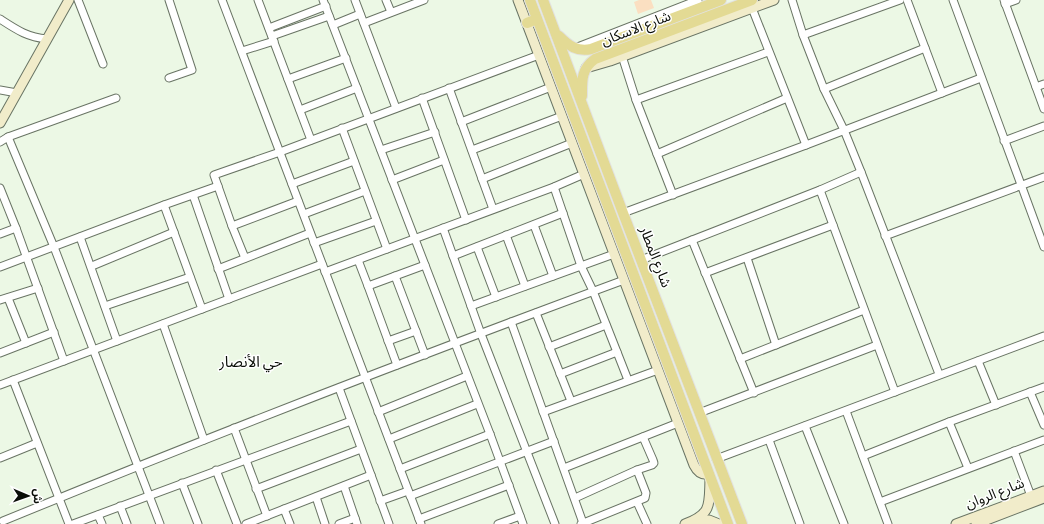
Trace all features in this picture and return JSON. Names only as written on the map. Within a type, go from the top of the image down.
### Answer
[{"type":"main road","name":"شارع المطار","points":[[530,0],[671,377],[728,524]]},
{"type":"main road","name":"شارع المطار","points":[[544,0],[582,100],[622,213],[742,524]]},
{"type":"main road","name":"شارع الاسكان","points":[[574,48],[584,50],[591,49],[632,34],[647,24],[721,0]]},
{"type":"main road","name":"شارع الاسكان","points":[[582,100],[582,78],[586,68],[595,59],[623,52],[637,43],[752,4]]},
{"type":"main road","points":[[527,23],[537,19]]},
{"type":"main road","points":[[632,34],[632,39],[637,43]]},
{"type":"main road","points":[[557,35],[574,48]]},
{"type":"main road","points":[[619,39],[624,43],[623,52]]},
{"type":"main road","points":[[671,377],[678,377],[683,371]]},
{"type":"main road","points":[[679,398],[684,392],[691,392]]},
{"type":"street","points":[[0,123],[69,0]]},
{"type":"street","points":[[78,0],[103,64]]},
{"type":"street","points":[[169,0],[192,70],[169,78]]},
{"type":"street","points":[[222,0],[420,522],[509,485]]},
{"type":"street","points":[[258,0],[311,140]]},
{"type":"street","points":[[355,0],[396,108]]},
{"type":"street","points":[[386,0],[391,12]]},
{"type":"street","points":[[364,23],[424,0]]},
{"type":"street","points":[[518,0],[695,467],[700,472],[709,476],[708,506],[704,513],[694,520],[684,524]]},
{"type":"street","points":[[574,48],[647,24],[698,0]]},
{"type":"street","points":[[774,0],[752,4],[768,52],[806,145]]},
{"type":"street","points":[[792,0],[803,35],[824,88],[844,130],[861,172],[939,374]]},
{"type":"street","points":[[803,35],[900,0]]},
{"type":"street","points":[[907,0],[942,93]]},
{"type":"street","points":[[953,0],[1044,247]]},
{"type":"street","points":[[1016,0],[1005,2],[1044,109]]},
{"type":"street","points":[[269,28],[324,3],[477,404],[490,434],[523,524]]},
{"type":"street","points":[[333,25],[360,14]]},
{"type":"street","points":[[673,194],[636,100],[623,52],[723,14]]},
{"type":"street","points":[[242,52],[329,16]]},
{"type":"street","points":[[0,20],[34,38],[47,39]]},
{"type":"street","points":[[824,88],[925,48]]},
{"type":"street","points":[[636,100],[768,52]]},
{"type":"street","points":[[245,258],[214,175],[280,152],[539,55]]},
{"type":"street","points":[[288,79],[346,58]]},
{"type":"street","points":[[622,213],[981,78]]},
{"type":"street","points":[[1036,87],[1044,84]]},
{"type":"street","points":[[462,122],[551,87]]},
{"type":"street","points":[[300,110],[357,88]]},
{"type":"street","points":[[449,88],[493,209]]},
{"type":"street","points":[[0,90],[17,93]]},
{"type":"street","points":[[0,142],[8,137],[116,98]]},
{"type":"street","points":[[422,98],[466,220]]},
{"type":"street","points":[[657,154],[787,98]]},
{"type":"street","points":[[472,150],[562,116]]},
{"type":"street","points":[[1004,141],[1044,126]]},
{"type":"street","points":[[342,128],[387,249]]},
{"type":"street","points":[[381,150],[434,132]]},
{"type":"street","points":[[8,137],[54,247],[160,524]]},
{"type":"street","points":[[482,179],[572,142]]},
{"type":"street","points":[[392,180],[444,160]]},
{"type":"street","points":[[292,184],[354,161]]},
{"type":"street","points":[[641,260],[820,190],[861,172]]},
{"type":"street","points":[[325,272],[554,187],[584,174]]},
{"type":"street","points":[[885,236],[1044,177]]},
{"type":"street","points":[[0,267],[218,186]]},
{"type":"street","points":[[554,187],[581,266],[594,291],[628,380]]},
{"type":"street","points":[[0,188],[64,361]]},
{"type":"street","points":[[820,190],[895,392]]},
{"type":"street","points":[[304,214],[365,191]]},
{"type":"street","points":[[193,195],[229,299]]},
{"type":"street","points":[[232,226],[298,201]]},
{"type":"street","points":[[164,205],[202,309]]},
{"type":"street","points":[[453,256],[563,213]]},
{"type":"street","points":[[314,243],[376,221]]},
{"type":"street","points":[[534,225],[553,276]]},
{"type":"street","points":[[705,273],[833,225]]},
{"type":"street","points":[[0,234],[16,228]]},
{"type":"street","points":[[443,228],[481,334],[555,524]]},
{"type":"street","points":[[92,266],[174,232]]},
{"type":"street","points":[[218,269],[310,233]]},
{"type":"street","points":[[506,235],[525,286]]},
{"type":"street","points":[[80,237],[92,266],[117,341]]},
{"type":"street","points":[[692,240],[754,393]]},
{"type":"street","points":[[477,247],[496,297]]},
{"type":"street","points":[[471,306],[614,254]]},
{"type":"street","points":[[747,258],[776,344]]},
{"type":"street","points":[[358,260],[397,365]]},
{"type":"street","points":[[0,385],[322,264]]},
{"type":"street","points":[[368,286],[425,266]]},
{"type":"street","points":[[395,276],[425,355]]},
{"type":"street","points":[[105,306],[190,277]]},
{"type":"street","points":[[0,514],[3,522],[58,498],[234,428],[624,280]]},
{"type":"street","points":[[0,300],[38,288]]},
{"type":"street","points":[[8,298],[26,342]]},
{"type":"street","points":[[740,359],[864,310]]},
{"type":"street","points":[[536,313],[571,401]]},
{"type":"street","points":[[511,322],[575,498],[582,524],[645,498],[646,493],[637,470]]},
{"type":"street","points":[[163,324],[204,440]]},
{"type":"street","points":[[549,347],[606,324]]},
{"type":"street","points":[[388,341],[416,331]]},
{"type":"street","points":[[0,352],[54,332]]},
{"type":"street","points":[[716,459],[846,411],[939,374],[1044,336]]},
{"type":"street","points":[[699,413],[877,345]]},
{"type":"street","points":[[560,374],[617,352]]},
{"type":"street","points":[[978,361],[996,405]]},
{"type":"street","points":[[543,412],[658,370]]},
{"type":"street","points":[[378,412],[467,376]]},
{"type":"street","points":[[13,380],[68,524]]},
{"type":"street","points":[[863,456],[1044,387]]},
{"type":"street","points":[[339,388],[389,524]]},
{"type":"street","points":[[1030,392],[1044,425]]},
{"type":"street","points":[[389,439],[477,404]]},
{"type":"street","points":[[846,411],[888,524]]},
{"type":"street","points":[[73,524],[351,421]]},
{"type":"street","points":[[949,422],[968,468]]},
{"type":"street","points":[[564,468],[678,423]]},
{"type":"street","points":[[805,426],[844,524]]},
{"type":"street","points":[[234,428],[267,516]]},
{"type":"street","points":[[400,469],[490,434]]},
{"type":"street","points":[[575,498],[637,470],[652,465],[654,463],[643,437]]},
{"type":"street","points":[[769,440],[800,524]]},
{"type":"street","points":[[880,502],[1044,440]]},
{"type":"street","points":[[380,501],[500,463],[554,441]]},
{"type":"street","points":[[0,458],[37,443]]},
{"type":"street","points":[[256,489],[361,449]]},
{"type":"street","points":[[1014,451],[1031,496]]},
{"type":"street","points":[[216,470],[236,524]]},
{"type":"street","points":[[246,524],[258,522],[267,516],[371,475]]},
{"type":"street","points":[[182,483],[198,524]]},
{"type":"street","points":[[339,524],[356,521],[344,486]]},
{"type":"street","name":"شارع الروان","points":[[956,524],[1044,491]]},
{"type":"street","points":[[316,497],[325,524]]},
{"type":"street","name":"شارع الروان","points":[[976,524],[990,522],[1044,498]]},
{"type":"street","points":[[637,502],[647,524]]},
{"type":"street","points":[[120,506],[127,524]]},
{"type":"street","points":[[284,510],[290,524]]},
{"type":"street","points":[[98,514],[102,524]]},
{"type":"street","points":[[498,524],[520,516]]},
{"type":"street","points":[[694,520],[709,520],[719,524]]},
{"type":"shaded area","points":[[639,0],[651,0],[654,8],[638,14],[634,2]]},
{"type":"district","name":"حي الأنصار","points":[[251,362]]}]
